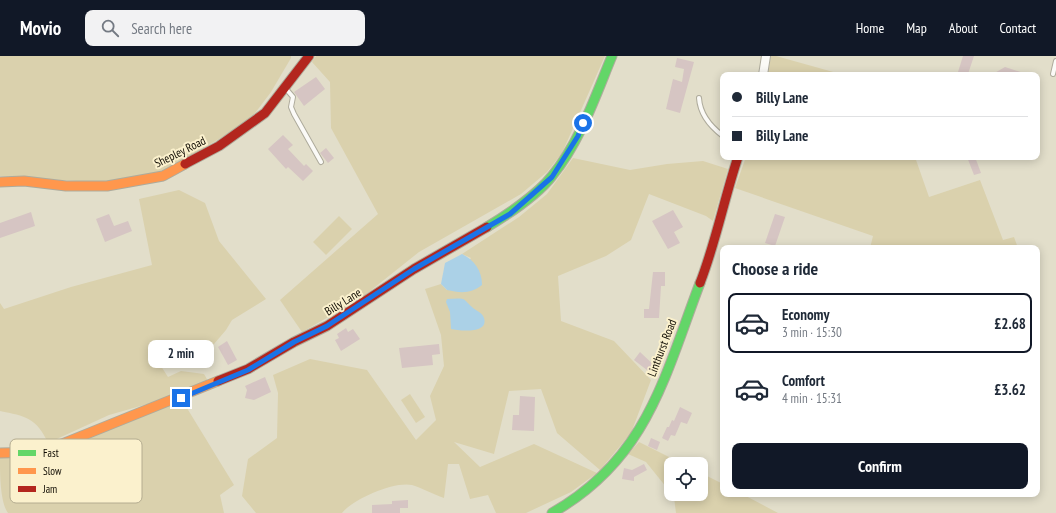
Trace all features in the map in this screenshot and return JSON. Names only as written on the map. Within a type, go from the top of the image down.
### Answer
[{"type":"street","name":"Shepley Road","points":[[0,182],[24,181],[66,186],[107,186],[163,176],[219,146],[254,122],[266,112],[286,88],[309,56]]},
{"type":"street","name":"Billy Lane","points":[[75,439],[248,370],[294,342],[327,326],[414,269],[510,214],[552,177],[578,136],[612,56]]},
{"type":"street","points":[[763,72],[766,56]]},
{"type":"street","name":"Linthurst Road","points":[[552,513],[575,500],[608,472],[636,437],[652,409],[712,252],[727,190],[737,160]]},
{"type":"street","name":"Billy Lane","points":[[0,453],[10,453]]},
{"type":"lane","points":[[1053,74],[1056,61]]},
{"type":"lane","points":[[286,88],[293,97],[291,108],[321,162]]},
{"type":"lane","points":[[699,98],[702,111],[708,122],[720,133]]},
{"type":"shaded area","points":[[0,56],[291,56],[291,58],[271,92],[249,121],[187,158],[156,174],[107,183],[0,176]]},
{"type":"shaded area","points":[[316,56],[605,56],[562,153],[547,172],[521,194],[419,252],[360,299],[302,332],[280,300],[378,214],[331,128],[330,82],[312,62]]},
{"type":"shaded area","points":[[771,56],[776,56],[833,72],[768,72]]},
{"type":"shaded area","points":[[573,158],[630,170],[667,164],[703,161],[728,169],[713,221],[706,216],[649,194],[631,240],[606,256],[558,276],[561,321],[614,341],[651,380],[631,433],[600,470],[557,433],[541,389],[509,391],[494,454],[454,442],[480,467],[534,444],[597,473],[571,492],[526,513],[496,513],[488,495],[470,499],[459,464],[448,464],[444,498],[416,486],[404,484],[374,492],[355,502],[342,513],[256,513],[242,496],[248,459],[277,438],[278,393],[273,375],[310,359],[367,370],[416,440],[436,420],[430,396],[444,366],[441,335],[425,289],[441,284],[447,290],[471,258],[462,254],[519,217],[547,194]]},
{"type":"shaded area","points":[[745,160],[916,160],[929,197],[980,180],[1003,240],[1014,237],[1017,245],[871,245],[873,236],[735,188]]},
{"type":"shaded area","points":[[179,190],[205,203],[219,241],[266,299],[232,320],[214,344],[194,340],[157,360],[168,377],[181,371],[204,374],[208,381],[179,395],[109,415],[57,439],[46,439],[35,423],[23,417],[0,411],[0,303],[4,309],[71,287],[152,265],[139,199]]},
{"type":"shaded area","points":[[339,216],[352,229],[326,255],[313,242]]},
{"type":"shaded area","points":[[410,394],[425,417],[416,423],[401,400]]},
{"type":"shaded area","points":[[182,400],[234,485],[220,495],[224,513],[8,513],[3,502],[0,479],[0,458],[10,458],[10,503],[142,503],[142,439],[85,439]]},
{"type":"shaded area","points":[[639,442],[669,457],[664,457],[664,484],[646,462],[628,454]]},
{"type":"shaded area","points":[[708,476],[720,482],[720,497],[748,497],[778,513],[676,513],[674,501],[708,501]]},
{"type":"water","points":[[462,254],[474,262],[481,275],[482,285],[474,290],[465,292],[447,290],[441,284],[445,263]]},
{"type":"water","points":[[447,299],[465,300],[483,316],[484,323],[482,327],[467,331],[451,329],[450,312],[446,302]]},
{"type":"building","points":[[963,56],[974,56],[969,72],[958,72]]},
{"type":"building","points":[[677,58],[694,62],[680,113],[666,109],[673,79],[682,82],[684,69],[675,67]]},
{"type":"building","points":[[1005,67],[1021,72],[996,72]]},
{"type":"building","points":[[316,77],[325,89],[304,106],[294,92]]},
{"type":"building","points":[[283,135],[293,145],[288,149],[304,166],[306,164],[313,171],[303,181],[288,167],[286,169],[268,149]]},
{"type":"building","points":[[326,148],[334,158],[328,163],[320,153]]},
{"type":"building","points":[[968,160],[976,160],[981,173],[974,175]]},
{"type":"building","points":[[673,210],[683,227],[674,232],[680,243],[668,249],[652,221]]},
{"type":"building","points":[[31,212],[35,226],[0,238],[0,223]]},
{"type":"building","points":[[109,214],[114,226],[128,221],[132,231],[105,242],[96,219]]},
{"type":"building","points":[[775,214],[785,217],[775,245],[765,243]]},
{"type":"building","points":[[653,272],[665,272],[665,286],[661,286],[659,318],[644,318],[644,309],[649,309]]},
{"type":"building","points":[[346,328],[348,332],[353,329],[360,339],[341,351],[335,340],[339,338],[337,334]]},
{"type":"building","points":[[227,341],[237,360],[228,365],[218,347]]},
{"type":"building","points":[[439,344],[440,354],[432,355],[433,365],[402,368],[399,348]]},
{"type":"building","points":[[640,352],[657,368],[652,374],[634,360]]},
{"type":"building","points":[[265,377],[271,392],[254,400],[245,398],[247,390],[245,386]]},
{"type":"building","points":[[520,396],[535,397],[534,431],[512,430],[513,415],[519,415]]},
{"type":"building","points":[[680,407],[692,413],[687,424],[681,422],[675,436],[671,435],[668,441],[662,438],[667,427],[669,427],[672,420],[674,421]]},
{"type":"building","points":[[651,438],[660,442],[657,450],[648,446]]},
{"type":"building","points":[[644,464],[647,470],[634,477],[634,481],[622,479],[624,468],[632,470]]},
{"type":"building","points":[[408,500],[408,508],[400,508],[400,513],[372,513],[372,505],[392,504],[392,501]]},
{"type":"traffic: fast","points":[[487,227],[531,197],[546,183],[562,163],[579,134],[612,56]]},
{"type":"traffic: fast","points":[[552,513],[584,492],[610,468],[631,442],[648,413],[662,383],[700,283]]},
{"type":"traffic: slow","points":[[0,182],[24,181],[66,186],[107,186],[163,176],[185,164]]},
{"type":"traffic: slow","points":[[74,439],[218,381]]},
{"type":"traffic: slow","points":[[0,453],[10,453]]},
{"type":"traffic: jam","points":[[185,164],[219,146],[265,113],[309,56]]},
{"type":"traffic: jam","points":[[700,283],[711,252],[737,160]]},
{"type":"traffic: jam","points":[[218,381],[248,369],[294,342],[327,326],[414,269],[487,227]]},
{"type":"route","points":[[181,398],[211,384],[248,370],[294,342],[327,326],[363,304],[414,269],[510,214],[552,177],[578,136],[583,123]]}]
